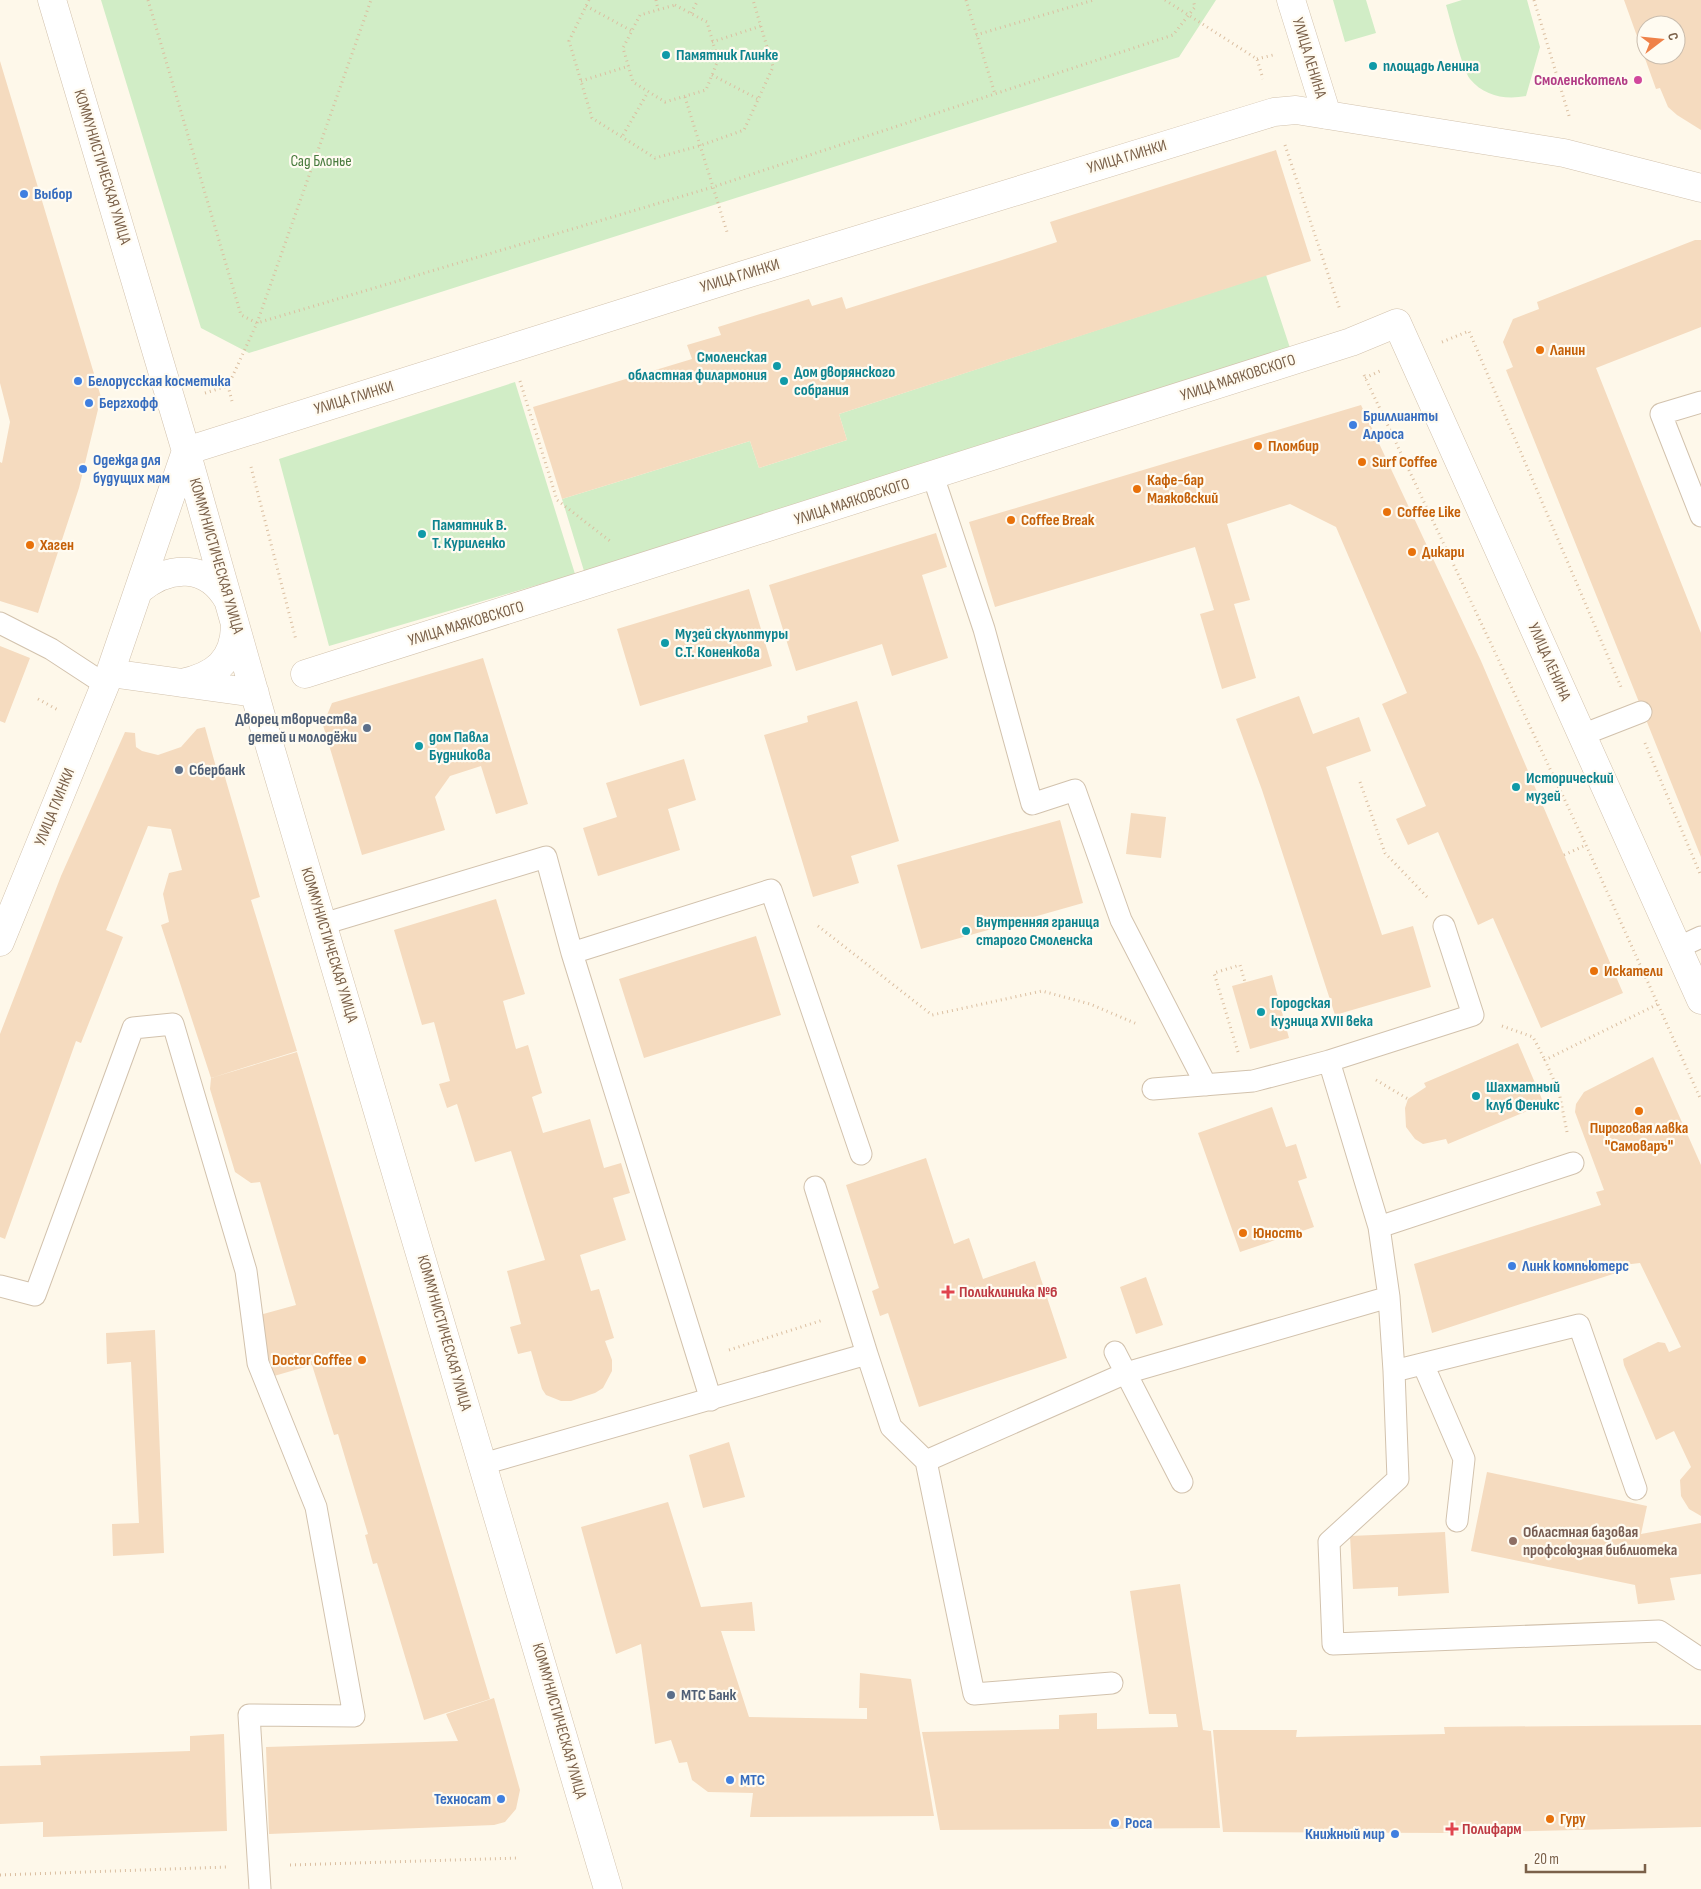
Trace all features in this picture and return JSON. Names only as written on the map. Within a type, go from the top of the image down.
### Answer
[{"type":"street","name":"КОММУНИСТИЧЕСКАЯ УЛИЦА","points":[[52,0],[608,1889]]},
{"type":"street","name":"УЛИЦА ЛЕНИНА","points":[[1291,0],[1327,115]]},
{"type":"street","name":"УЛИЦА ГЛИНКИ","points":[[186,451],[1274,112],[1296,110],[1564,153],[1701,188]]},
{"type":"street","name":"УЛИЦА ЛЕНИНА","points":[[1397,323],[1582,735],[1689,942],[1698,992]]},
{"type":"street","name":"УЛИЦА МАЯКОВСКОГО","points":[[305,674],[1351,342],[1397,323]]},
{"type":"street","points":[[139,590],[161,575],[170,572],[188,571],[205,576],[220,587],[232,613],[234,643],[227,659],[213,672],[197,680],[170,682],[134,656],[128,640],[127,623],[186,451]]},
{"type":"street","name":"УЛИЦА ГЛИНКИ","points":[[0,942],[108,679],[127,623]]},
{"type":"street","points":[[108,679],[170,682],[255,693]]},
{"type":"lane","points":[[1701,402],[1660,414],[1701,516]]},
{"type":"lane","points":[[933,476],[984,629],[1032,804],[1075,790],[1121,920],[1206,1085]]},
{"type":"lane","points":[[0,623],[108,679]]},
{"type":"lane","points":[[1582,735],[1637,714]]},
{"type":"lane","points":[[323,924],[546,857],[572,953],[711,1400]]},
{"type":"lane","points":[[572,953],[771,890],[861,1154]]},
{"type":"lane","points":[[1153,1089],[1253,1081],[1329,1061],[1473,1015],[1444,926]]},
{"type":"lane","points":[[0,1286],[34,1296],[133,1028],[173,1024],[246,1271],[258,1362],[316,1507],[354,1716],[249,1715],[260,1889]]},
{"type":"lane","points":[[1329,1061],[1379,1227],[1389,1297],[1398,1479],[1329,1542],[1333,1644],[1659,1631],[1701,1659]]},
{"type":"lane","points":[[1379,1227],[1573,1164]]},
{"type":"lane","points":[[815,1187],[891,1426],[926,1461],[974,1694],[1112,1682]]},
{"type":"lane","points":[[926,1461],[1126,1373],[1389,1297]]},
{"type":"lane","points":[[1394,1371],[1579,1324],[1636,1489]]},
{"type":"lane","points":[[1115,1352],[1182,1482]]},
{"type":"lane","points":[[483,1464],[867,1354]]},
{"type":"lane","points":[[1423,1364],[1464,1459],[1457,1520]]},
{"type":"path","points":[[148,0],[241,315],[257,324],[713,187],[1173,35],[1195,7],[1193,0]]},
{"type":"path","points":[[305,674],[228,386],[257,324],[371,0]]},
{"type":"path","points":[[589,0],[569,40],[592,118],[655,158],[699,146],[744,130],[773,67],[753,0]]},
{"type":"path","points":[[656,0],[658,10]]},
{"type":"path","points":[[691,13],[698,0]]},
{"type":"path","points":[[966,0],[995,94]]},
{"type":"path","points":[[976,35],[1094,0]]},
{"type":"path","points":[[1165,0],[1257,59],[1264,80]]},
{"type":"path","points":[[1534,0],[1572,124]]},
{"type":"path","points":[[675,5],[706,22],[718,60],[706,90],[665,102],[632,82],[623,48],[640,15],[658,10],[675,5]]},
{"type":"path","points":[[586,6],[632,31]]},
{"type":"path","points":[[712,42],[761,26]]},
{"type":"path","points":[[1257,59],[1277,54]]},
{"type":"path","points":[[581,81],[629,66]]},
{"type":"path","points":[[712,75],[758,99]]},
{"type":"path","points":[[623,136],[648,92]]},
{"type":"path","points":[[686,97],[699,146],[727,232]]},
{"type":"path","points":[[1283,138],[1351,342],[1365,378],[1586,845],[1701,1100]]},
{"type":"path","points":[[1469,331],[1637,714],[1701,876]]},
{"type":"path","points":[[518,373],[557,500],[645,567]]},
{"type":"path","points":[[1360,782],[1385,853],[1438,909],[1444,926]]},
{"type":"path","points":[[1564,855],[1586,845]]},
{"type":"path","points":[[817,926],[932,1015],[1042,991],[1090,1004],[1184,1043]]},
{"type":"path","points":[[1240,1056],[1214,973],[1240,965],[1245,982]]},
{"type":"path","points":[[1545,1060],[1658,1004],[1698,992]]},
{"type":"path","points":[[1473,1015],[1533,1037],[1559,1092],[1573,1164]]},
{"type":"path","points":[[698,1360],[853,1311]]},
{"type":"green space","name":"Сад Блонье","points":[[101,0],[1216,0],[1179,57],[249,353],[201,328]]},
{"type":"green space","points":[[1333,0],[1366,0],[1376,33],[1345,42]]},
{"type":"green space","points":[[1462,0],[1527,0],[1540,47],[1526,96],[1503,97],[1488,93],[1470,79],[1460,56],[1446,5]]},
{"type":"green space","points":[[1266,275],[1290,348],[584,571],[562,499],[750,441],[759,468],[847,440],[839,414]]},
{"type":"green space","points":[[515,382],[575,574],[329,646],[279,459]]},
{"type":"building","points":[[1624,0],[1701,0],[1701,130],[1668,107],[1660,88],[1656,89],[1647,65],[1686,65],[1686,15],[1636,15],[1636,33]]},
{"type":"building","points":[[0,61],[101,397],[79,488],[38,613],[0,601],[0,462],[2,463],[10,422],[0,383]]},
{"type":"building","points":[[1276,150],[1311,261],[839,414],[847,440],[759,468],[750,441],[562,499],[533,407],[692,359],[687,345],[721,335],[718,327],[809,299],[812,306],[842,297],[846,309],[1057,242],[1050,222]]},
{"type":"building","points":[[1695,240],[1701,240],[1701,327],[1596,368],[1701,633],[1701,857],[1506,370],[1513,367],[1503,342],[1513,319],[1539,309],[1537,302]]},
{"type":"building","points":[[1361,405],[1481,661],[1623,993],[1541,1028],[1493,918],[1478,925],[1438,832],[1408,845],[1396,819],[1426,806],[1382,704],[1407,693],[1336,527],[1290,504],[1227,524],[1250,600],[1234,604],[1256,678],[1222,689],[1200,614],[1214,610],[1195,547],[995,607],[969,522]]},
{"type":"building","points":[[936,533],[947,567],[922,575],[948,658],[892,676],[882,644],[796,671],[769,585]]},
{"type":"building","points":[[749,589],[772,666],[640,706],[617,629]]},
{"type":"building","points":[[0,646],[30,658],[5,723],[0,721]]},
{"type":"building","name":"дом Павла Будникова","points":[[483,658],[528,804],[496,814],[481,766],[450,776],[435,797],[445,830],[362,855],[323,725],[332,703]]},
{"type":"building","points":[[1299,696],[1313,734],[1359,717],[1371,751],[1326,767],[1382,935],[1413,926],[1431,987],[1335,1015],[1262,790],[1236,719]]},
{"type":"building","points":[[857,701],[899,841],[851,856],[859,883],[813,897],[764,735],[808,722],[807,716]]},
{"type":"building","points":[[205,727],[216,767],[222,767],[260,897],[251,900],[297,1051],[211,1078],[161,925],[169,922],[163,894],[169,873],[182,870],[171,829],[148,826],[106,930],[123,937],[81,1043],[76,1041],[5,1239],[0,1237],[0,1034],[61,876],[125,732],[135,733],[136,747],[142,751],[158,755],[181,747],[197,729]]},
{"type":"building","points":[[684,759],[696,800],[668,809],[680,850],[598,876],[583,828],[617,817],[606,783]]},
{"type":"building","points":[[1131,813],[1166,817],[1161,858],[1126,854]]},
{"type":"building","points":[[1060,820],[1083,903],[921,949],[897,865]]},
{"type":"building","points":[[496,899],[525,994],[503,1001],[516,1049],[528,1045],[542,1093],[532,1097],[543,1133],[590,1119],[604,1168],[621,1163],[630,1193],[613,1198],[626,1240],[580,1255],[591,1291],[599,1289],[614,1338],[605,1341],[612,1360],[612,1371],[603,1388],[595,1393],[571,1401],[561,1401],[546,1395],[542,1389],[531,1351],[518,1354],[510,1327],[521,1324],[507,1271],[545,1260],[511,1151],[475,1162],[457,1104],[447,1108],[439,1084],[450,1081],[434,1022],[422,1025],[394,930]]},
{"type":"building","points":[[756,936],[781,1015],[644,1058],[619,979]]},
{"type":"building","name":"Городская кузница XVII века","points":[[1272,975],[1289,1038],[1250,1049],[1232,986]]},
{"type":"building","name":"Шахматный клуб Феникс","points":[[1518,1043],[1544,1104],[1448,1144],[1446,1139],[1423,1144],[1415,1139],[1406,1127],[1405,1108],[1408,1099],[1426,1087],[1424,1083]]},
{"type":"building","points":[[297,1052],[490,1699],[424,1720],[377,1563],[373,1564],[365,1535],[368,1534],[338,1434],[334,1435],[312,1365],[274,1376],[256,1316],[296,1305],[260,1182],[251,1183],[235,1172],[210,1089],[211,1078]]},
{"type":"building","points":[[1653,1057],[1701,1165],[1701,1516],[1689,1509],[1681,1496],[1680,1480],[1691,1467],[1674,1431],[1656,1440],[1624,1365],[1623,1359],[1658,1342],[1665,1343],[1669,1352],[1681,1347],[1640,1263],[1623,1265],[1616,1273],[1432,1333],[1414,1264],[1601,1205],[1596,1192],[1604,1190],[1575,1112],[1576,1104],[1584,1092]]},
{"type":"building","points":[[1272,1107],[1286,1147],[1296,1144],[1307,1178],[1298,1181],[1314,1227],[1240,1252],[1198,1133]]},
{"type":"building","points":[[926,1158],[954,1244],[969,1238],[983,1279],[1035,1261],[1067,1358],[919,1407],[888,1313],[880,1316],[872,1291],[879,1288],[846,1185]]},
{"type":"building","points":[[1146,1277],[1163,1325],[1136,1334],[1120,1287]]},
{"type":"building","points":[[155,1330],[164,1553],[113,1556],[112,1524],[139,1523],[131,1362],[107,1364],[106,1333]]},
{"type":"building","points":[[729,1442],[745,1497],[703,1508],[689,1455]]},
{"type":"building","points":[[1487,1472],[1647,1506],[1641,1534],[1701,1523],[1701,1574],[1670,1578],[1675,1600],[1638,1604],[1635,1585],[1471,1551]]},
{"type":"building","points":[[668,1502],[701,1607],[752,1602],[755,1631],[721,1631],[749,1717],[867,1719],[867,1708],[859,1708],[860,1673],[911,1679],[934,1816],[750,1817],[753,1793],[708,1792],[692,1780],[687,1762],[679,1763],[671,1740],[655,1744],[641,1644],[616,1654],[581,1527]]},
{"type":"building","points":[[1445,1532],[1449,1593],[1398,1596],[1398,1587],[1353,1589],[1350,1536]]},
{"type":"building","points":[[1180,1584],[1203,1730],[1211,1731],[1220,1828],[940,1830],[922,1732],[1059,1729],[1059,1715],[1097,1713],[1097,1729],[1178,1727],[1176,1714],[1149,1714],[1130,1591]]},
{"type":"building","points":[[494,1698],[520,1790],[516,1809],[505,1822],[494,1825],[269,1834],[266,1747],[458,1741],[446,1714]]},
{"type":"building","points":[[1701,1725],[1701,1827],[1444,1833],[1223,1832],[1213,1730],[1297,1730],[1296,1737],[1445,1734],[1444,1727]]},
{"type":"building","points":[[224,1734],[227,1831],[43,1837],[43,1822],[0,1824],[0,1766],[41,1765],[40,1756],[190,1751],[190,1736]]},
{"type":"place","name":"Памятник Глинке","points":[[666,55]]},
{"type":"place","name":"площадь Ленина","points":[[1373,66]]},
{"type":"place","name":"Смоленскотель","points":[[1638,80]]},
{"type":"place","name":"Выбор","points":[[24,194]]},
{"type":"place","name":"Ланин","points":[[1540,350]]},
{"type":"place","name":"Смоленская областная филармония","points":[[777,366]]},
{"type":"place","name":"Белорусская косметика","points":[[78,381]]},
{"type":"place","name":"Дом дворянского собрания","points":[[784,381]]},
{"type":"place","name":"Бергхофф","points":[[89,403]]},
{"type":"place","name":"Бриллианты Алроса","points":[[1353,425]]},
{"type":"place","name":"Пломбир","points":[[1258,446]]},
{"type":"place","name":"Surf Coffee","points":[[1362,462]]},
{"type":"place","name":"Одежда для будущих мам","points":[[83,469]]},
{"type":"place","name":"Кафе-бар Маяковский","points":[[1137,489]]},
{"type":"place","name":"Coffee Like","points":[[1387,512]]},
{"type":"place","name":"Coffee Break","points":[[1011,520]]},
{"type":"place","name":"Памятник В. Т. Куриленко","points":[[422,534]]},
{"type":"place","name":"Хаген","points":[[30,545]]},
{"type":"place","name":"Дикари","points":[[1412,552]]},
{"type":"place","name":"Музей скульптуры С.Т. Коненкова","points":[[665,643]]},
{"type":"place","name":"Дворец творчества детей и молодёжи","points":[[367,728]]},
{"type":"place","name":"дом Павла Будникова","points":[[419,746]]},
{"type":"place","name":"Сбербанк","points":[[179,770]]},
{"type":"place","name":"Исторический музей","points":[[1516,787]]},
{"type":"place","name":"Внутренняя граница старого Смоленска","points":[[966,931]]},
{"type":"place","name":"Искатели","points":[[1594,971]]},
{"type":"place","name":"Городская кузница XVII века","points":[[1261,1012]]},
{"type":"place","name":"Шахматный клуб Феникс","points":[[1476,1096]]},
{"type":"place","name":"Пироговая лавка \"Самоваръ\"","points":[[1639,1111]]},
{"type":"place","name":"Юность","points":[[1243,1233]]},
{"type":"place","name":"Линк компьютерс","points":[[1512,1266]]},
{"type":"place","name":"Поликлиника №6","points":[[948,1292]]},
{"type":"place","name":"Doctor Coffee","points":[[362,1360]]},
{"type":"place","name":"Областная базовая профсоюзная библиотека","points":[[1513,1541]]},
{"type":"place","name":"МТС Банк","points":[[671,1695]]},
{"type":"place","name":"МТС","points":[[730,1780]]},
{"type":"place","name":"Техносат","points":[[501,1799]]},
{"type":"place","name":"Гуру","points":[[1550,1819]]},
{"type":"place","name":"Роса","points":[[1115,1823]]},
{"type":"place","name":"Полифарм","points":[[1452,1829]]},
{"type":"place","name":"Книжный мир","points":[[1395,1834]]}]
